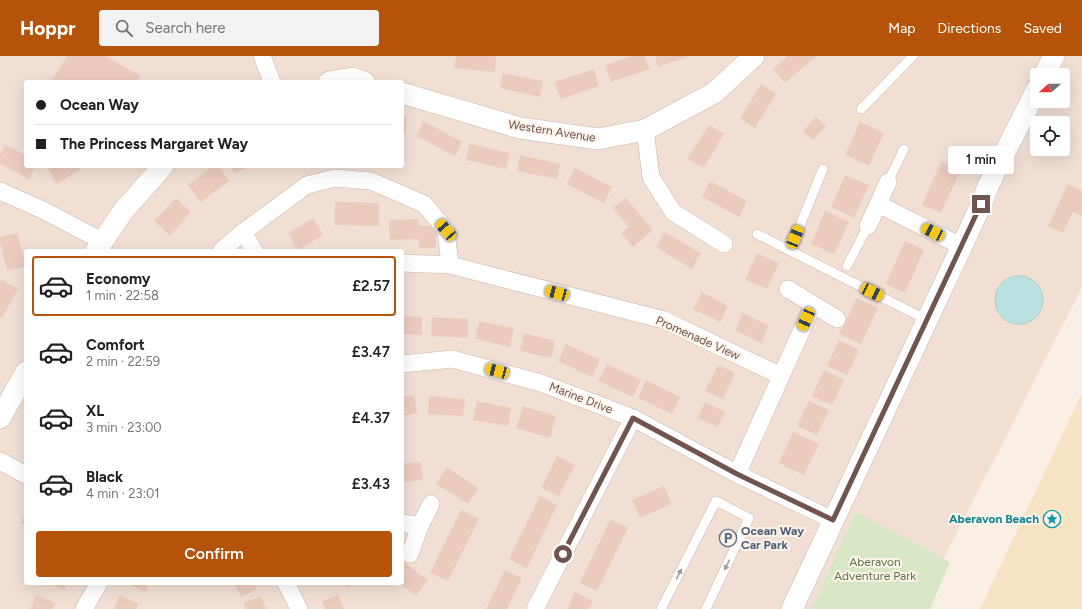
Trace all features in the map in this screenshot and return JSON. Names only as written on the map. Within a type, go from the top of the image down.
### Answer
[{"type":"street","points":[[262,56],[271,80]]},
{"type":"street","name":"Western Avenue","points":[[404,95],[520,128],[598,139],[645,130],[714,93],[754,56]]},
{"type":"street","points":[[1048,68],[1054,56]]},
{"type":"street","points":[[340,80],[352,78],[358,80]]},
{"type":"street","points":[[792,609],[988,186],[1030,103]]},
{"type":"street","points":[[645,130],[651,177],[673,212],[724,244]]},
{"type":"street","points":[[0,191],[45,211],[99,246],[124,210],[161,168]]},
{"type":"street","points":[[223,249],[243,232],[307,185],[335,178],[371,181],[424,204],[446,230],[450,265]]},
{"type":"street","points":[[868,226],[888,182]]},
{"type":"street","points":[[878,204],[961,246]]},
{"type":"street","points":[[243,232],[253,249]]},
{"type":"street","name":"Promenade View","points":[[404,263],[450,265],[664,320],[781,376]]},
{"type":"street","points":[[788,289],[837,319]]},
{"type":"street","points":[[737,474],[813,305]]},
{"type":"street","name":"Marine Drive","points":[[404,364],[452,359],[541,383],[633,418],[737,474],[833,520]]},
{"type":"street","points":[[0,418],[24,376]]},
{"type":"street","points":[[535,609],[633,418]]},
{"type":"street","points":[[0,461],[24,474]]},
{"type":"street","points":[[410,554],[420,526],[431,504]]},
{"type":"street","points":[[404,523],[420,526]]},
{"type":"street","points":[[84,609],[98,585]]},
{"type":"street","points":[[287,585],[299,609]]},
{"type":"lane","points":[[861,109],[914,56]]},
{"type":"lane","points":[[888,182],[904,149]]},
{"type":"lane","points":[[790,250],[823,169]]},
{"type":"lane","points":[[847,266],[868,226]]},
{"type":"lane","points":[[757,234],[927,320]]},
{"type":"lane","points":[[661,609],[716,501],[749,518],[706,609]]},
{"type":"shaded area","points":[[0,56],[1082,56],[1082,287],[918,609],[0,609]]},
{"type":"green space","name":"Aberavon Adventure Park","points":[[856,512],[950,562],[930,609],[812,609]]},
{"type":"sand","name":"Aberavon Beach","points":[[1082,393],[1082,609],[980,609]]},
{"type":"water","points":[[1014,276],[1024,276],[1033,280],[1039,286],[1043,295],[1043,305],[1039,314],[1033,320],[1024,324],[1014,324],[1005,320],[999,314],[995,305],[995,295],[999,286],[1005,280]]},
{"type":"building","points":[[67,56],[106,56],[140,76],[138,80],[52,80]]},
{"type":"building","points":[[456,56],[496,56],[495,72],[454,68]]},
{"type":"building","points":[[633,56],[645,56],[650,69],[611,82],[605,65]]},
{"type":"building","points":[[655,56],[690,56],[658,67]]},
{"type":"building","points":[[788,56],[816,56],[785,83],[773,69]]},
{"type":"building","points":[[594,69],[599,86],[561,99],[555,82]]},
{"type":"building","points":[[503,73],[543,81],[540,97],[500,88]]},
{"type":"building","points":[[761,84],[776,94],[755,128],[740,118]]},
{"type":"building","points":[[404,117],[407,117],[405,135]]},
{"type":"building","points":[[816,117],[826,126],[813,140],[803,131]]},
{"type":"building","points":[[424,121],[462,142],[455,156],[416,136]]},
{"type":"building","points":[[860,122],[884,133],[869,166],[845,155]]},
{"type":"building","points":[[709,125],[724,134],[703,168],[687,159]]},
{"type":"building","points":[[470,144],[510,153],[506,169],[466,160]]},
{"type":"building","points":[[5,145],[24,154],[24,168],[34,168],[29,179],[0,164],[0,155]]},
{"type":"building","points":[[520,155],[560,164],[557,179],[517,171]]},
{"type":"building","points":[[941,162],[961,170],[941,213],[922,205]]},
{"type":"building","points":[[47,168],[82,168],[57,184]]},
{"type":"building","points":[[210,168],[219,168],[229,181],[201,202],[188,185]]},
{"type":"building","points":[[233,168],[246,168],[234,173]]},
{"type":"building","points":[[575,168],[612,187],[604,203],[567,184]]},
{"type":"building","points":[[845,175],[869,185],[854,218],[831,207]]},
{"type":"building","points":[[710,181],[747,201],[739,217],[702,197]]},
{"type":"building","points":[[1068,184],[1082,191],[1082,216],[1073,212],[1063,233],[1048,226]]},
{"type":"building","points":[[176,198],[191,212],[170,236],[154,221]]},
{"type":"building","points":[[626,198],[653,230],[633,247],[621,233],[629,227],[613,208]]},
{"type":"building","points":[[335,202],[379,203],[379,226],[335,225]]},
{"type":"building","points":[[825,211],[849,222],[834,254],[811,244]]},
{"type":"building","points":[[313,218],[323,235],[297,249],[288,233]]},
{"type":"building","points":[[418,219],[418,226],[436,226],[436,248],[419,248],[419,239],[390,240],[389,220]]},
{"type":"building","points":[[665,232],[701,253],[692,269],[656,247]]},
{"type":"building","points":[[17,233],[24,259],[24,267],[7,271],[0,237]]},
{"type":"building","points":[[905,241],[924,250],[905,293],[886,284]]},
{"type":"building","points":[[757,253],[779,263],[767,289],[745,280]]},
{"type":"building","points":[[2,280],[18,289],[2,318],[0,317],[0,283]]},
{"type":"building","points":[[702,292],[728,306],[720,322],[693,309]]},
{"type":"building","points":[[857,298],[878,308],[861,344],[839,334]]},
{"type":"building","points":[[743,313],[769,326],[761,343],[735,330]]},
{"type":"building","points":[[404,316],[422,317],[422,335],[404,334]]},
{"type":"building","points":[[432,317],[468,319],[468,338],[431,336]]},
{"type":"building","points":[[479,321],[514,328],[510,347],[475,339]]},
{"type":"building","points":[[524,333],[555,341],[551,358],[520,351]]},
{"type":"building","points":[[839,340],[859,350],[847,375],[827,366]]},
{"type":"building","points":[[566,344],[600,360],[592,377],[558,361]]},
{"type":"building","points":[[607,364],[641,380],[633,397],[598,381]]},
{"type":"building","points":[[718,365],[735,373],[723,399],[705,391]]},
{"type":"building","points":[[824,370],[844,380],[832,405],[812,396]]},
{"type":"building","points":[[646,380],[680,397],[672,414],[638,398]]},
{"type":"building","points":[[414,395],[417,413],[404,416],[404,397]]},
{"type":"building","points":[[429,396],[465,399],[463,416],[428,414]]},
{"type":"building","points":[[477,401],[511,408],[508,426],[473,420]]},
{"type":"building","points":[[809,401],[829,410],[817,435],[797,426]]},
{"type":"building","points":[[705,402],[725,412],[718,427],[698,418]]},
{"type":"building","points":[[523,406],[556,416],[550,438],[516,428]]},
{"type":"building","points":[[793,432],[819,444],[804,475],[779,463]]},
{"type":"building","points":[[557,456],[575,465],[559,496],[541,488]]},
{"type":"building","points":[[421,462],[423,480],[404,482],[404,464]]},
{"type":"building","points":[[447,467],[478,488],[468,504],[436,484]]},
{"type":"building","points":[[664,486],[672,504],[640,518],[632,500]]},
{"type":"building","points":[[540,496],[557,505],[527,568],[509,559]]},
{"type":"building","points":[[461,510],[479,519],[448,581],[430,573]]},
{"type":"building","points":[[24,517],[24,525],[21,523]]},
{"type":"building","points":[[610,520],[628,528],[597,591],[580,583]]},
{"type":"building","points":[[404,562],[428,580],[416,596],[402,585],[404,585]]},
{"type":"building","points":[[505,570],[522,578],[507,609],[486,609]]},
{"type":"building","points":[[53,585],[66,585],[64,590]]},
{"type":"building","points":[[130,585],[148,585],[145,592]]},
{"type":"building","points":[[235,585],[255,585],[257,589],[241,597]]},
{"type":"building","points":[[346,585],[353,585],[347,588]]},
{"type":"building","points":[[575,592],[593,601],[589,609],[567,609]]},
{"type":"building","points":[[36,595],[56,603],[53,609],[30,609]]},
{"type":"building","points":[[120,595],[139,604],[137,609],[114,609]]},
{"type":"building","points":[[338,595],[344,609],[325,609],[322,601]]},
{"type":"building","points":[[261,596],[266,609],[246,609],[244,603]]},
{"type":"place","name":"Aberavon Beach","points":[[1052,519]]},
{"type":"place","name":"Ocean Way Car Park","points":[[728,538]]},
{"type":"route","points":[[563,554],[633,418],[737,474],[833,520],[981,204]]}]
